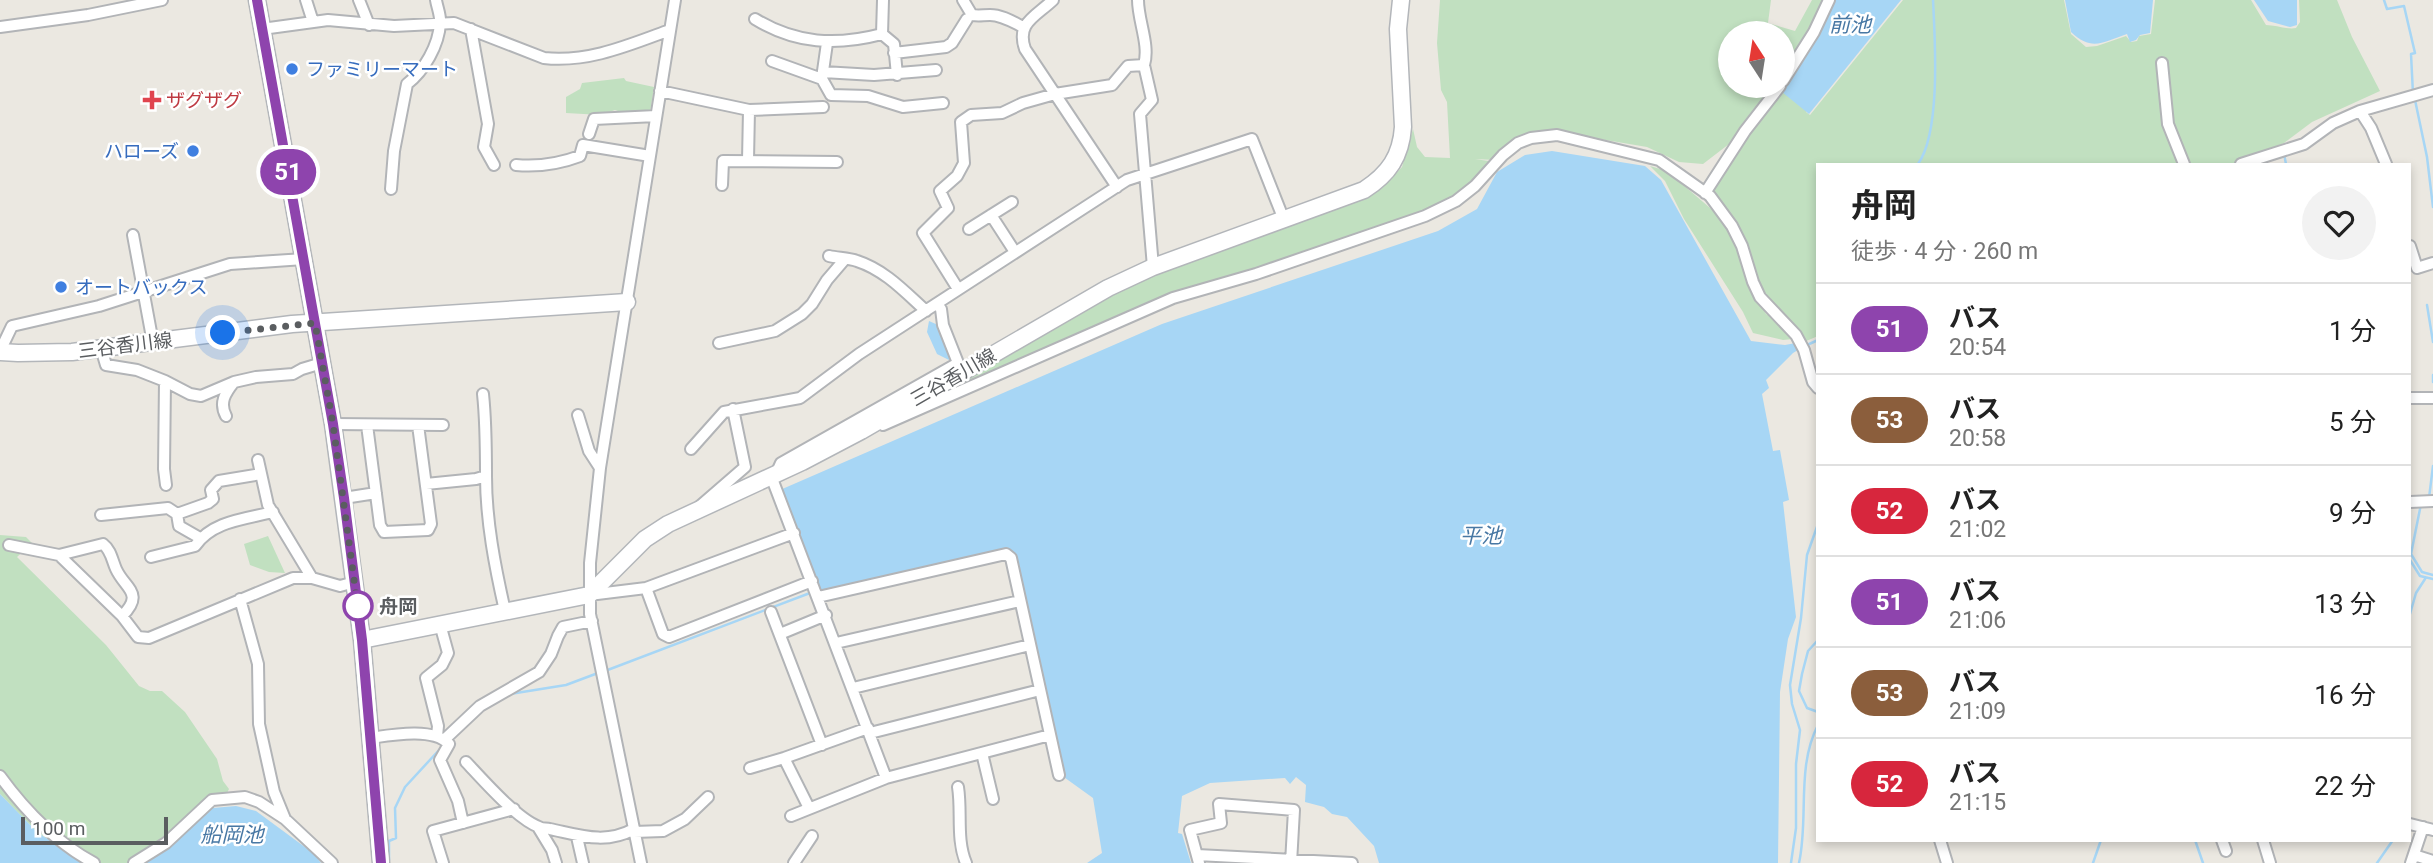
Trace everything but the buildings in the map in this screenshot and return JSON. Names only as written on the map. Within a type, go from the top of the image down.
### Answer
[{"type":"main road","points":[[257,0],[344,498],[362,640],[381,863]]},
{"type":"main road","name":"三谷香川線","points":[[589,595],[645,539],[861,431],[1108,288],[1153,267],[1364,190],[1377,182],[1396,160],[1402,143],[1398,49],[1401,0]]},
{"type":"main road","name":"三谷香川線","points":[[0,351],[18,354],[101,348],[315,323],[627,302]]},
{"type":"main road","points":[[362,640],[589,595]]},
{"type":"street","points":[[0,27],[88,15],[162,0]]},
{"type":"street","points":[[306,0],[313,22]]},
{"type":"street","points":[[359,0],[369,25]]},
{"type":"street","points":[[391,189],[394,151],[407,84],[420,74],[435,43],[440,22],[436,0]]},
{"type":"street","points":[[641,863],[592,621],[589,595],[590,563],[600,468],[675,0]]},
{"type":"street","points":[[882,34],[883,0]]},
{"type":"street","points":[[963,0],[972,15],[991,15],[1008,19],[1023,27]]},
{"type":"street","points":[[1053,0],[1023,27],[1020,36],[1025,49],[1117,187]]},
{"type":"street","points":[[1138,0],[1138,15],[1147,56],[1144,65],[1152,100],[1140,114],[1153,267]]},
{"type":"street","points":[[1796,60],[1814,32],[1829,0]]},
{"type":"street","points":[[755,19],[807,41],[855,41],[882,34]]},
{"type":"street","points":[[894,53],[947,52],[967,19]]},
{"type":"street","points":[[262,29],[328,20],[394,26],[454,23],[544,58],[554,59],[605,53],[670,30]]},
{"type":"street","points":[[471,29],[488,124],[484,147],[494,165]]},
{"type":"street","points":[[882,34],[894,44],[897,75]]},
{"type":"street","points":[[827,43],[822,76],[831,95],[868,96],[903,107],[943,103]]},
{"type":"street","points":[[772,61],[822,76],[897,75],[936,70]]},
{"type":"street","points":[[2162,63],[2168,124],[2184,163]]},
{"type":"street","points":[[958,289],[923,233],[948,208],[940,191],[957,176],[964,163],[961,122],[971,116],[1002,113],[1023,103],[1055,94],[1112,85],[1128,66],[1144,65]]},
{"type":"street","points":[[2244,163],[2304,144],[2333,123],[2360,111],[2433,90]]},
{"type":"street","points":[[660,91],[749,110],[822,107]]},
{"type":"street","points":[[1705,193],[1745,131],[1771,98]]},
{"type":"street","points":[[748,160],[749,110]]},
{"type":"street","points":[[2360,111],[2371,128],[2386,163]]},
{"type":"street","points":[[589,134],[594,119],[656,117]]},
{"type":"street","points":[[861,431],[907,416],[1173,298],[1256,274],[1425,216],[1456,201],[1475,186],[1503,155],[1531,138],[1558,135],[1659,160],[1705,193],[1719,207],[1742,246],[1760,297],[1798,339],[1812,382],[1816,386]]},
{"type":"street","points":[[691,449],[724,412],[800,398],[859,354],[1127,180],[1252,139],[1284,219]]},
{"type":"street","points":[[516,165],[562,163],[580,156],[583,145],[650,156]]},
{"type":"street","points":[[722,185],[723,161],[837,162]]},
{"type":"street","points":[[969,229],[1012,202]]},
{"type":"street","points":[[991,215],[1015,252]]},
{"type":"street","points":[[133,235],[153,342]]},
{"type":"street","points":[[2411,249],[2417,268],[2433,263]]},
{"type":"street","points":[[830,256],[856,260],[893,280],[926,311]]},
{"type":"street","points":[[0,351],[12,326],[99,306],[230,264],[304,258]]},
{"type":"street","points":[[719,343],[775,331],[802,314],[845,259]]},
{"type":"street","points":[[886,778],[774,475],[781,463],[958,363],[943,325],[942,309],[937,304]]},
{"type":"street","points":[[101,348],[106,365],[137,370],[190,394],[201,396],[234,382],[293,374],[322,363]]},
{"type":"street","points":[[165,381],[163,469],[166,485]]},
{"type":"street","points":[[226,416],[222,409],[223,401],[234,382]]},
{"type":"street","points":[[483,394],[492,554],[505,611]]},
{"type":"street","points":[[2411,398],[2433,398]]},
{"type":"street","points":[[697,511],[705,500],[745,467],[733,409]]},
{"type":"street","points":[[578,415],[589,451],[600,468]]},
{"type":"street","points":[[333,424],[443,425]]},
{"type":"street","points":[[367,425],[380,525],[384,532],[428,530],[432,524],[418,425]]},
{"type":"street","points":[[258,460],[268,505],[312,578]]},
{"type":"street","points":[[177,514],[208,503],[213,499],[211,490],[219,481],[261,474]]},
{"type":"street","points":[[426,484],[486,476]]},
{"type":"street","points":[[344,498],[376,494]]},
{"type":"street","points":[[2411,502],[2433,501]]},
{"type":"street","points":[[101,515],[168,508],[177,514],[179,526],[200,538]]},
{"type":"street","points":[[151,557],[195,546],[200,538],[222,524],[273,512]]},
{"type":"street","points":[[589,595],[646,588],[794,533]]},
{"type":"street","points":[[9,545],[59,555],[103,544],[108,547],[120,577],[129,585],[133,599],[122,616]]},
{"type":"street","points":[[818,597],[1006,554],[1011,558],[1059,775]]},
{"type":"street","points":[[59,555],[122,616],[138,637],[149,638],[293,578],[312,578],[340,586],[355,582]]},
{"type":"street","points":[[646,588],[663,634],[669,637],[812,581]]},
{"type":"street","points":[[240,599],[258,664],[259,724],[267,770],[285,819]]},
{"type":"street","points":[[836,643],[1020,601]]},
{"type":"street","points":[[771,612],[822,745]]},
{"type":"street","points":[[779,634],[826,615]]},
{"type":"street","points":[[444,740],[480,706],[540,672],[564,627],[592,621]]},
{"type":"street","points":[[440,624],[448,653],[442,665],[426,678],[444,740],[440,760],[458,801],[463,823]]},
{"type":"street","points":[[853,688],[1030,645]]},
{"type":"street","points":[[750,768],[869,730],[1040,690]]},
{"type":"street","points":[[370,738],[407,733],[444,740]]},
{"type":"street","points":[[791,816],[886,778],[1050,735]]},
{"type":"street","points":[[982,753],[993,799]]},
{"type":"street","points":[[784,758],[809,808]]},
{"type":"street","points":[[467,762],[501,799],[538,827],[552,850],[556,863]]},
{"type":"street","points":[[0,776],[17,799],[67,844],[94,863]]},
{"type":"street","points":[[958,787],[961,806],[959,828],[965,863]]},
{"type":"street","points":[[134,863],[166,844],[212,800],[245,797],[259,802],[285,819],[332,863]]},
{"type":"street","points":[[538,827],[577,837],[611,836],[634,830],[663,831],[685,819],[708,797]]},
{"type":"street","points":[[1291,861],[1294,810],[1219,804],[1221,823],[1190,830],[1198,859],[1352,863]]},
{"type":"street","points":[[443,863],[433,831],[514,809]]},
{"type":"street","points":[[2411,824],[2430,826],[2412,859],[2433,861]]},
{"type":"street","points":[[794,863],[812,836]]},
{"type":"street","points":[[577,837],[583,863]]},
{"type":"street","points":[[1941,842],[1947,863]]},
{"type":"street","points":[[2264,842],[2270,863]]},
{"type":"green space","points":[[1440,0],[1771,0],[1768,21],[1718,21],[1718,98],[1764,98],[1729,144],[1703,164],[1679,162],[1647,147],[1582,136],[1543,133],[1495,160],[1475,159],[1495,162],[1474,185],[1425,214],[1178,295],[909,409],[1118,289],[1382,188],[1402,167],[1413,129],[1417,147],[1425,157],[1450,158],[1447,102],[1441,90],[1437,43]]},
{"type":"green space","points":[[1812,0],[1839,0],[1806,112],[1810,115],[1903,0],[2064,0],[2071,34],[2086,47],[2126,36],[2131,42],[2137,41],[2139,36],[2151,34],[2155,0],[2251,0],[2266,25],[2296,28],[2300,22],[2299,0],[2337,0],[2352,37],[2380,91],[2312,122],[2284,143],[2235,163],[1816,163],[1816,337],[1804,342],[1786,316],[1764,296],[1734,222],[1705,183],[1776,98],[1796,98],[1796,29]]},
{"type":"green space","points":[[624,78],[626,81],[654,87],[650,112],[624,113],[615,110],[601,115],[566,113],[566,97],[580,89],[582,83]]},
{"type":"green space","points":[[1650,166],[1667,171],[1724,220],[1738,241],[1756,294],[1766,314],[1784,324],[1793,339],[1783,340],[1753,333],[1743,312],[1684,219],[1665,181]]},
{"type":"green space","points":[[0,535],[26,537],[32,543],[17,557],[106,645],[139,686],[150,691],[162,691],[185,712],[217,759],[223,781],[229,789],[226,795],[217,799],[213,808],[163,852],[143,863],[86,863],[38,833],[0,794]]},
{"type":"green space","points":[[268,536],[285,573],[269,572],[250,565],[244,544]]},
{"type":"water","name":"前池","points":[[1835,0],[1901,0],[1809,114],[1789,98],[1796,98],[1796,69]]},
{"type":"water","points":[[2065,0],[2153,0],[2150,33],[2140,35],[2130,42],[2127,34],[2104,42],[2085,42],[2071,32]]},
{"type":"water","points":[[2254,0],[2297,0],[2297,25],[2290,27],[2268,21]]},
{"type":"water","name":"平池","points":[[1552,151],[1645,166],[1661,180],[1751,341],[1785,345],[1796,343],[1798,350],[1766,380],[1769,388],[1762,394],[1773,451],[1780,450],[1789,500],[1783,502],[1796,617],[1788,639],[1780,692],[1778,863],[1379,863],[1374,846],[1347,817],[1332,814],[1324,807],[1305,802],[1306,785],[1296,777],[1290,784],[1285,778],[1210,783],[1182,796],[1178,833],[1182,834],[1191,863],[1087,863],[1102,853],[1093,798],[1061,775],[1012,550],[820,593],[780,490],[1162,324],[1438,231],[1477,209],[1497,172],[1525,155]]},
{"type":"water","points":[[929,321],[938,325],[951,355],[949,360],[937,354],[927,332]]},
{"type":"water","points":[[0,794],[38,833],[86,863],[0,863]]},
{"type":"water","name":"船岡池","points":[[236,806],[256,811],[313,853],[321,863],[143,863],[163,852],[213,808]]},
{"type":"waterway","points":[[1918,163],[1925,149],[1933,109],[1933,0]]},
{"type":"waterway","points":[[2384,0],[2387,9],[2404,6],[2415,53],[2411,54],[2413,94]]},
{"type":"waterway","points":[[2415,100],[2427,157],[2433,207]]},
{"type":"waterway","points":[[2284,154],[2286,163]]},
{"type":"waterway","points":[[2427,305],[2433,342]]},
{"type":"waterway","points":[[1807,345],[1816,341]]},
{"type":"waterway","points":[[2433,375],[2433,382]]},
{"type":"waterway","points":[[2429,498],[2433,466]]},
{"type":"waterway","points":[[2421,504],[2411,554],[2422,572],[2433,575]]},
{"type":"waterway","points":[[1791,863],[1796,828],[1796,764],[1800,730],[1792,704],[1790,685],[1801,618],[1807,555],[1816,530]]},
{"type":"waterway","points":[[2411,562],[2420,576],[2433,579]]},
{"type":"waterway","points":[[2411,610],[2416,593],[2425,579]]},
{"type":"waterway","points":[[605,671],[810,593]]},
{"type":"waterway","points":[[1816,642],[1808,651],[1799,691],[1807,708],[1816,711]]},
{"type":"waterway","points":[[510,694],[566,685],[598,673]]},
{"type":"waterway","points":[[1799,863],[1807,758],[1816,730]]},
{"type":"waterway","points":[[387,861],[389,841],[396,838],[395,808],[405,787],[440,749]]},
{"type":"waterway","points":[[2093,863],[2100,842]]},
{"type":"waterway","points":[[2196,842],[2203,863]]},
{"type":"waterway","points":[[2377,863],[2392,842]]},
{"type":"bus line","name":"51","points":[[257,0],[344,498],[362,640],[381,863]]},
{"type":"place","name":"ファミリーマート","points":[[292,69]]},
{"type":"place","name":"ザグザグ","points":[[152,100]]},
{"type":"place","name":"ハローズ","points":[[193,151]]},
{"type":"place","name":"オートバックス","points":[[61,287]]},
{"type":"place","name":"舟岡","points":[[358,606]]},
{"type":"route","points":[[223,333],[315,323],[333,424],[358,609],[358,606]]}]
